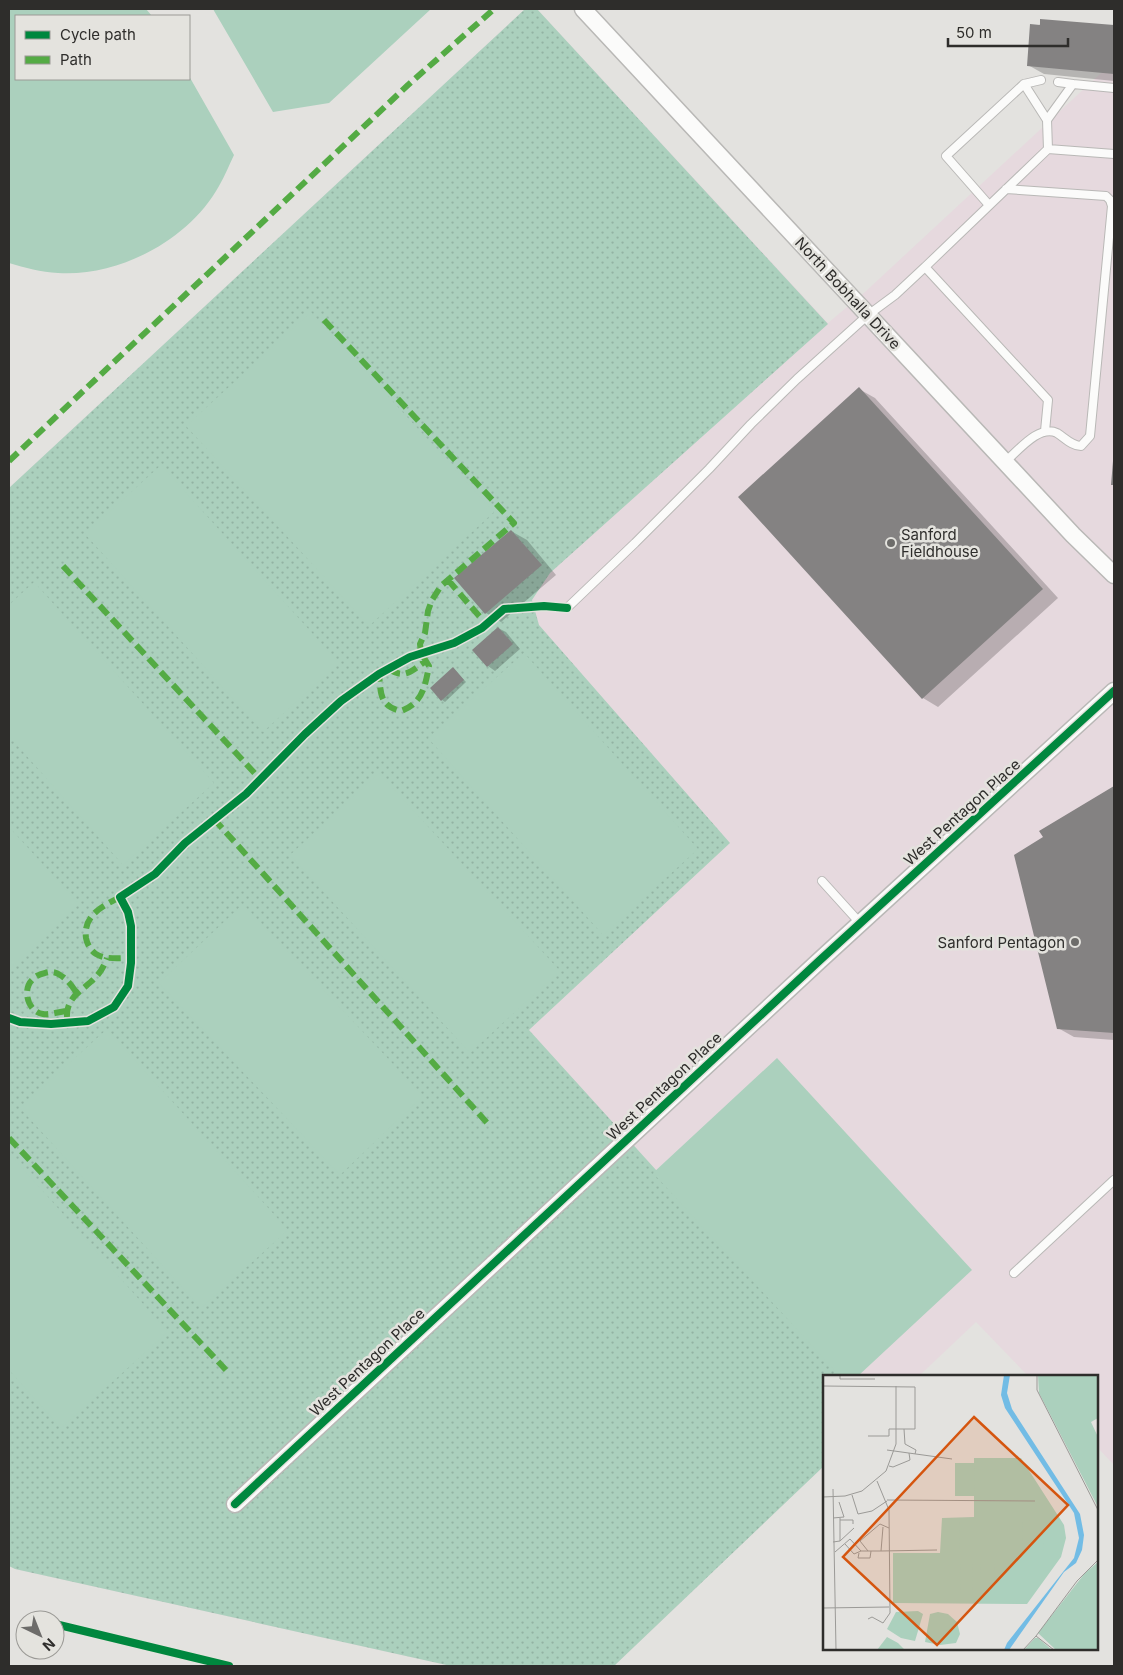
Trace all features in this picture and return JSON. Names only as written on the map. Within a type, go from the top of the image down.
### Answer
[{"type":"street","name":"North Bobhalla Drive","points":[[583,9],[1073,535],[1114,576]]},
{"type":"street","name":"West Pentagon Place","points":[[235,1504],[860,923],[1114,691]]},
{"type":"lane","points":[[989,205],[946,156],[1024,84],[1041,80]]},
{"type":"lane","points":[[1058,82],[1114,88]]},
{"type":"lane","points":[[1024,84],[1047,120],[1048,149]]},
{"type":"lane","points":[[1047,120],[1073,84]]},
{"type":"lane","points":[[566,608],[635,543],[797,379],[868,315],[895,295],[1048,149],[1114,154]]},
{"type":"lane","points":[[1005,462],[1039,432],[1045,431],[1058,434],[1076,446],[1081,446],[1090,436],[1112,206],[1106,196],[1006,189]]},
{"type":"lane","points":[[925,267],[1048,400],[1045,431]]},
{"type":"lane","points":[[822,881],[860,923]]},
{"type":"lane","points":[[1014,1273],[1114,1180]]},
{"type":"shaded area","points":[[525,9],[537,9],[828,323],[865,292],[1114,61],[1114,1465],[1098,1448],[1098,1375],[1027,1375],[976,1322],[920,1375],[823,1375],[823,1467],[614,1666],[451,1666],[15,1569],[9,1566],[9,488]]},
{"type":"green space","points":[[9,9],[146,9],[151,15],[15,15],[15,80],[190,80],[190,78],[234,155],[221,182],[206,205],[190,223],[150,251],[128,261],[105,269],[81,273],[45,272],[9,263]]},
{"type":"green space","points":[[213,9],[431,9],[329,103],[273,112]]},
{"type":"green space","points":[[525,9],[537,9],[828,324],[550,573],[532,600],[539,625],[730,843],[529,1030],[842,1375],[823,1375],[823,1467],[614,1666],[451,1666],[15,1569],[9,1566],[9,488]]},
{"type":"green space","points":[[311,312],[494,512],[369,626],[186,426]]},
{"type":"green space","points":[[161,465],[339,663],[263,732],[85,534]]},
{"type":"green space","points":[[34,582],[214,783],[123,865],[9,736],[9,605]]},
{"type":"green space","points":[[524,653],[698,849],[603,935],[428,738]]},
{"type":"green space","points":[[379,773],[560,971],[470,1053],[290,855]]},
{"type":"green space","points":[[9,827],[79,904],[9,969]]},
{"type":"green space","points":[[243,904],[423,1096],[340,1175],[159,983]]},
{"type":"green space","points":[[107,1029],[288,1230],[201,1308],[20,1108]]},
{"type":"green space","points":[[777,1058],[972,1270],[859,1375],[839,1375],[653,1173]]},
{"type":"green space","points":[[9,1153],[168,1332],[61,1428],[9,1370]]},
{"type":"building","points":[[1040,19],[1114,25],[1114,74],[1027,66],[1030,24],[1040,25]]},
{"type":"building","name":"Sanford Fieldhouse","points":[[859,387],[1043,589],[922,699],[738,497]]},
{"type":"building","points":[[1113,461],[1114,485],[1111,485]]},
{"type":"building","points":[[511,530],[542,565],[485,614],[454,578]]},
{"type":"building","points":[[498,627],[513,644],[487,667],[472,650]]},
{"type":"building","points":[[453,667],[464,680],[441,701],[430,688]]},
{"type":"building","name":"Sanford Pentagon","points":[[1114,786],[1114,1033],[1057,1029],[1014,855],[1043,837],[1039,831]]},
{"type":"marked path","points":[[9,461],[408,85],[494,9]]},
{"type":"marked path","points":[[324,320],[514,523],[441,586],[432,600],[428,611],[425,633],[420,644],[421,653],[429,666],[424,687],[418,699],[408,708],[401,711],[389,706],[382,698],[379,674]]},
{"type":"marked path","points":[[63,566],[261,780]]},
{"type":"marked path","points":[[448,580],[486,624]]},
{"type":"marked path","points":[[389,669],[404,674],[426,661]]},
{"type":"marked path","points":[[214,819],[489,1125]]},
{"type":"marked path","points":[[120,897],[101,908],[91,917],[86,930],[86,938],[88,945],[94,953],[100,956],[131,958]]},
{"type":"marked path","points":[[67,1017],[67,1010],[72,999],[102,969],[107,958]]},
{"type":"marked path","points":[[66,1011],[49,1014],[38,1012],[30,1005],[28,1000],[27,989],[29,984],[38,975],[53,972],[65,978],[76,992]]},
{"type":"marked path","points":[[9,1138],[226,1370]]},
{"type":"cycle path","points":[[9,1018],[20,1022],[51,1024],[88,1021],[114,1007],[128,986],[131,963],[131,926],[128,912],[120,897],[155,874],[185,843],[246,794],[305,734],[341,701],[379,674],[410,657],[454,643],[482,628],[504,609],[544,606],[567,608]]},
{"type":"cycle path","points":[[235,1504],[819,961],[1114,691]]},
{"type":"cycle path","points":[[65,1626],[229,1666]]},
{"type":"place","name":"Sanford Fieldhouse","points":[[891,543]]},
{"type":"place","name":"Sanford Pentagon","points":[[1075,942]]}]
